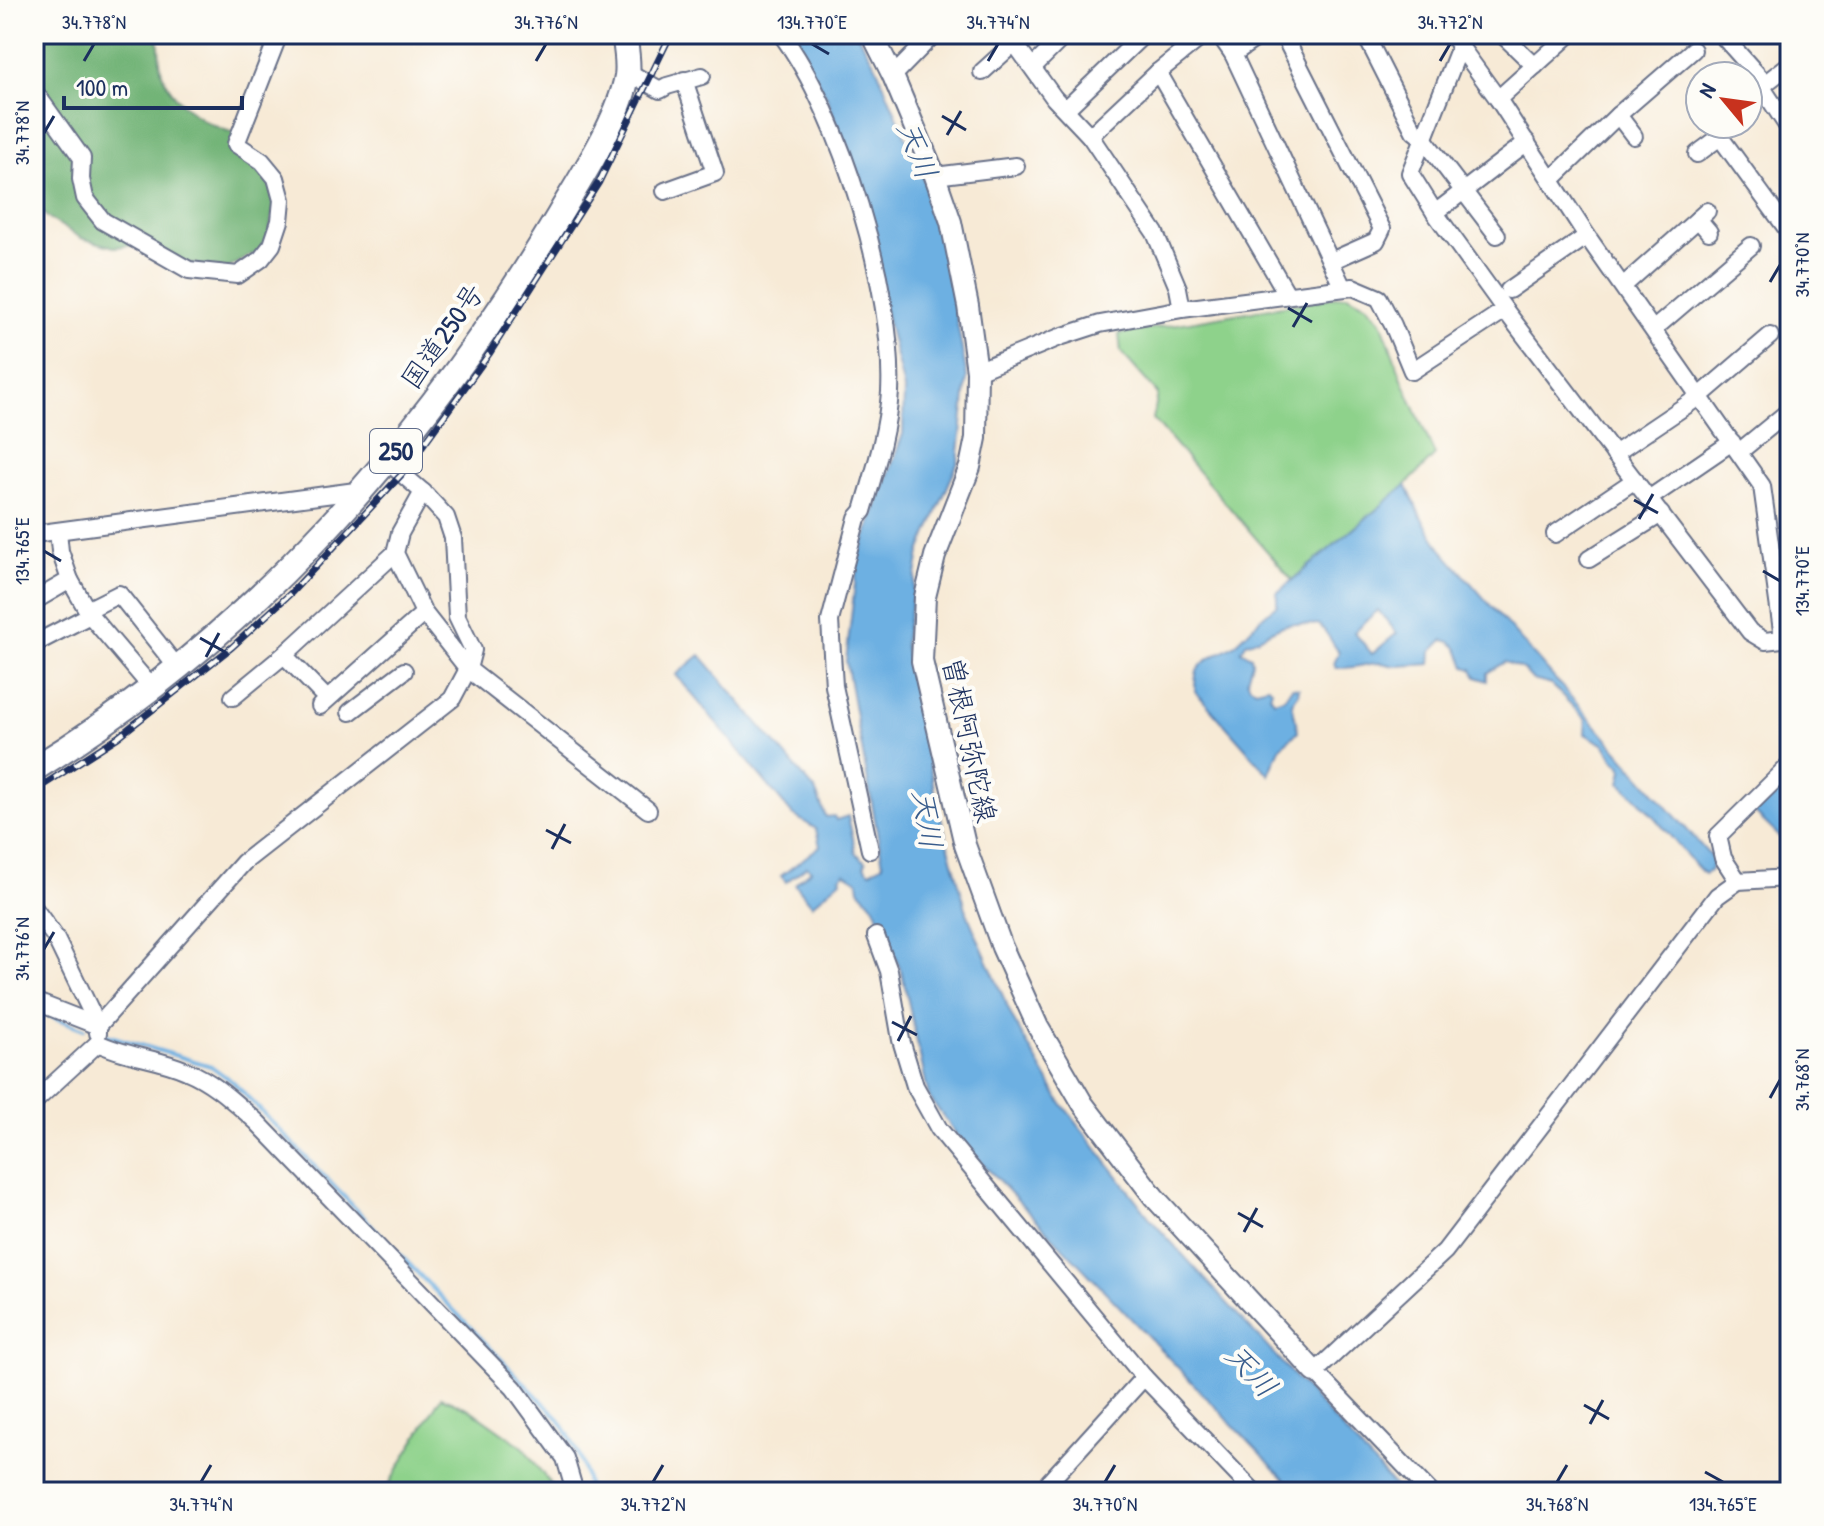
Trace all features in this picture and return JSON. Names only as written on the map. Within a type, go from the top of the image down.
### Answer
[{"type":"highway","name":"国道250号","points":[[34,769],[151,687],[255,601],[313,545],[388,462],[462,361],[543,241],[588,165],[621,96],[628,72],[624,34]]},
{"type":"main road","name":"曽根阿弥陀線","points":[[872,34],[893,76],[951,222],[977,371],[976,438],[970,467],[935,556],[925,597],[922,661],[965,845],[1002,947],[1038,1027],[1083,1104],[1154,1197],[1315,1372]]},
{"type":"street","points":[[34,91],[82,158],[81,179],[85,198],[103,221],[189,270],[238,275],[261,259],[272,245],[280,221],[282,200],[276,178],[262,161],[236,144],[279,34]]},
{"type":"street","points":[[781,34],[813,84],[854,187],[869,237],[889,342],[890,391],[886,432],[863,511],[857,518],[830,621],[834,686],[870,850]]},
{"type":"street","points":[[893,76],[934,34]]},
{"type":"street","points":[[1033,67],[1066,34]]},
{"type":"street","points":[[1066,109],[1144,34]]},
{"type":"street","points":[[1090,136],[1158,72],[1205,34]]},
{"type":"street","points":[[1219,34],[1233,54],[1343,288]]},
{"type":"street","points":[[1233,54],[1262,34]]},
{"type":"street","points":[[1283,34],[1382,229],[1376,241],[1331,261]]},
{"type":"street","points":[[1365,34],[1414,131],[1423,138],[1497,235]]},
{"type":"street","points":[[1502,34],[1535,66]]},
{"type":"street","points":[[1498,99],[1570,34]]},
{"type":"street","points":[[1721,34],[1744,60]]},
{"type":"street","points":[[982,72],[1011,38],[1054,98],[1090,136],[1155,233],[1178,288],[1182,309]]},
{"type":"street","points":[[1459,39],[1587,236],[1762,486],[1787,638],[1765,641],[1750,632],[1505,310],[1410,173],[1459,39]]},
{"type":"street","points":[[1551,180],[1618,115],[1670,80],[1693,50]]},
{"type":"street","points":[[1790,64],[1764,86],[1790,130]]},
{"type":"street","points":[[628,72],[660,90],[702,76]]},
{"type":"street","points":[[1158,72],[1287,294]]},
{"type":"street","points":[[665,191],[715,173],[684,80]]},
{"type":"street","points":[[1618,115],[1634,136]]},
{"type":"street","points":[[1697,154],[1713,140]]},
{"type":"street","points":[[1730,140],[1790,233]]},
{"type":"street","points":[[1435,213],[1527,142]]},
{"type":"street","points":[[935,176],[1016,166]]},
{"type":"street","points":[[1623,286],[1668,237],[1705,221]]},
{"type":"street","points":[[1509,290],[1587,236]]},
{"type":"street","points":[[1654,329],[1751,246]]},
{"type":"street","points":[[977,371],[1100,324],[1182,309],[1353,287],[1379,298],[1412,371],[1505,310]]},
{"type":"street","points":[[1614,454],[1700,396],[1770,336]]},
{"type":"street","points":[[1650,498],[1789,411]]},
{"type":"street","points":[[34,1102],[98,1035],[244,862],[452,699],[468,669],[473,650],[457,617],[453,538],[446,517],[388,462]]},
{"type":"street","points":[[1565,531],[1635,480]]},
{"type":"street","points":[[34,534],[364,490]]},
{"type":"street","points":[[233,697],[284,655],[395,553],[400,533],[423,492]]},
{"type":"street","points":[[1589,559],[1661,514]]},
{"type":"street","points":[[58,531],[60,551],[70,580],[88,613],[151,687]]},
{"type":"street","points":[[395,553],[424,613],[468,669],[648,810]]},
{"type":"street","points":[[34,601],[70,580]]},
{"type":"street","points":[[34,644],[119,594],[176,666]]},
{"type":"street","points":[[284,655],[323,702],[424,613]]},
{"type":"street","points":[[357,671],[373,693]]},
{"type":"street","points":[[350,712],[404,671]]},
{"type":"street","points":[[1738,881],[1723,858],[1718,836],[1790,765]]},
{"type":"street","points":[[1430,1492],[1315,1372],[1445,1251],[1717,896],[1738,881],[1790,878]]},
{"type":"street","points":[[34,908],[55,937],[98,1035]]},
{"type":"street","points":[[876,936],[889,971],[896,1017],[915,1086],[939,1129],[1144,1377],[1254,1492]]},
{"type":"street","points":[[34,1001],[98,1035],[119,1053],[187,1071],[223,1092],[257,1122],[514,1388],[565,1458],[575,1492]]},
{"type":"street","points":[[1040,1492],[1144,1377]]},
{"type":"green space","points":[[34,34],[158,34],[162,73],[170,89],[185,107],[205,121],[238,134],[277,192],[266,251],[251,255],[227,269],[186,263],[150,244],[114,247],[81,238],[47,217],[34,201]]},
{"type":"green space","points":[[1347,295],[1367,305],[1381,321],[1435,455],[1406,485],[1292,580],[1153,419],[1158,394],[1121,352],[1119,334]]},
{"type":"green space","points":[[441,1397],[469,1409],[523,1447],[556,1492],[384,1492]]},
{"type":"water","name":"天川","points":[[790,34],[857,34],[876,66],[937,212],[967,377],[958,462],[920,552],[904,644],[939,811],[968,916],[1013,1019],[1060,1101],[1153,1222],[1400,1492],[1297,1492],[963,1143],[929,1097],[902,973],[874,906],[859,889],[858,881],[845,873],[812,905],[795,884],[811,870],[807,866],[786,882],[781,876],[820,846],[816,829],[793,815],[676,675],[700,655],[815,790],[826,817],[834,816],[836,820],[848,816],[856,853],[866,862],[864,866],[870,872],[883,864],[846,661],[858,558],[903,434],[904,389],[846,152],[826,95]]},
{"type":"water","points":[[1406,485],[1441,549],[1711,857],[1714,861],[1710,871],[1704,874],[1642,803],[1620,783],[1621,765],[1605,745],[1585,734],[1586,720],[1552,685],[1533,680],[1523,669],[1505,662],[1487,673],[1487,681],[1476,677],[1472,669],[1465,667],[1460,653],[1448,641],[1443,640],[1431,652],[1430,664],[1398,666],[1379,663],[1341,668],[1336,668],[1334,664],[1339,652],[1318,624],[1286,625],[1246,643],[1241,651],[1251,656],[1247,679],[1250,686],[1256,689],[1268,686],[1272,689],[1270,695],[1274,701],[1284,698],[1292,687],[1299,688],[1292,703],[1298,732],[1281,746],[1269,775],[1195,691],[1195,684],[1197,671],[1204,662],[1234,645],[1277,605],[1277,593]],"holes":[[[1378,610],[1397,633],[1372,654],[1354,632]]]},
{"type":"water","points":[[1776,787],[1790,801],[1790,834],[1780,837],[1750,808]]},
{"type":"waterway","points":[[34,1010],[84,1029]]},
{"type":"waterway","points":[[100,1033],[211,1066],[233,1082],[558,1418],[578,1453],[588,1492]]},
{"type":"railway","points":[[34,791],[118,737],[232,647],[291,593],[402,474],[489,354],[599,182],[671,34]]}]
